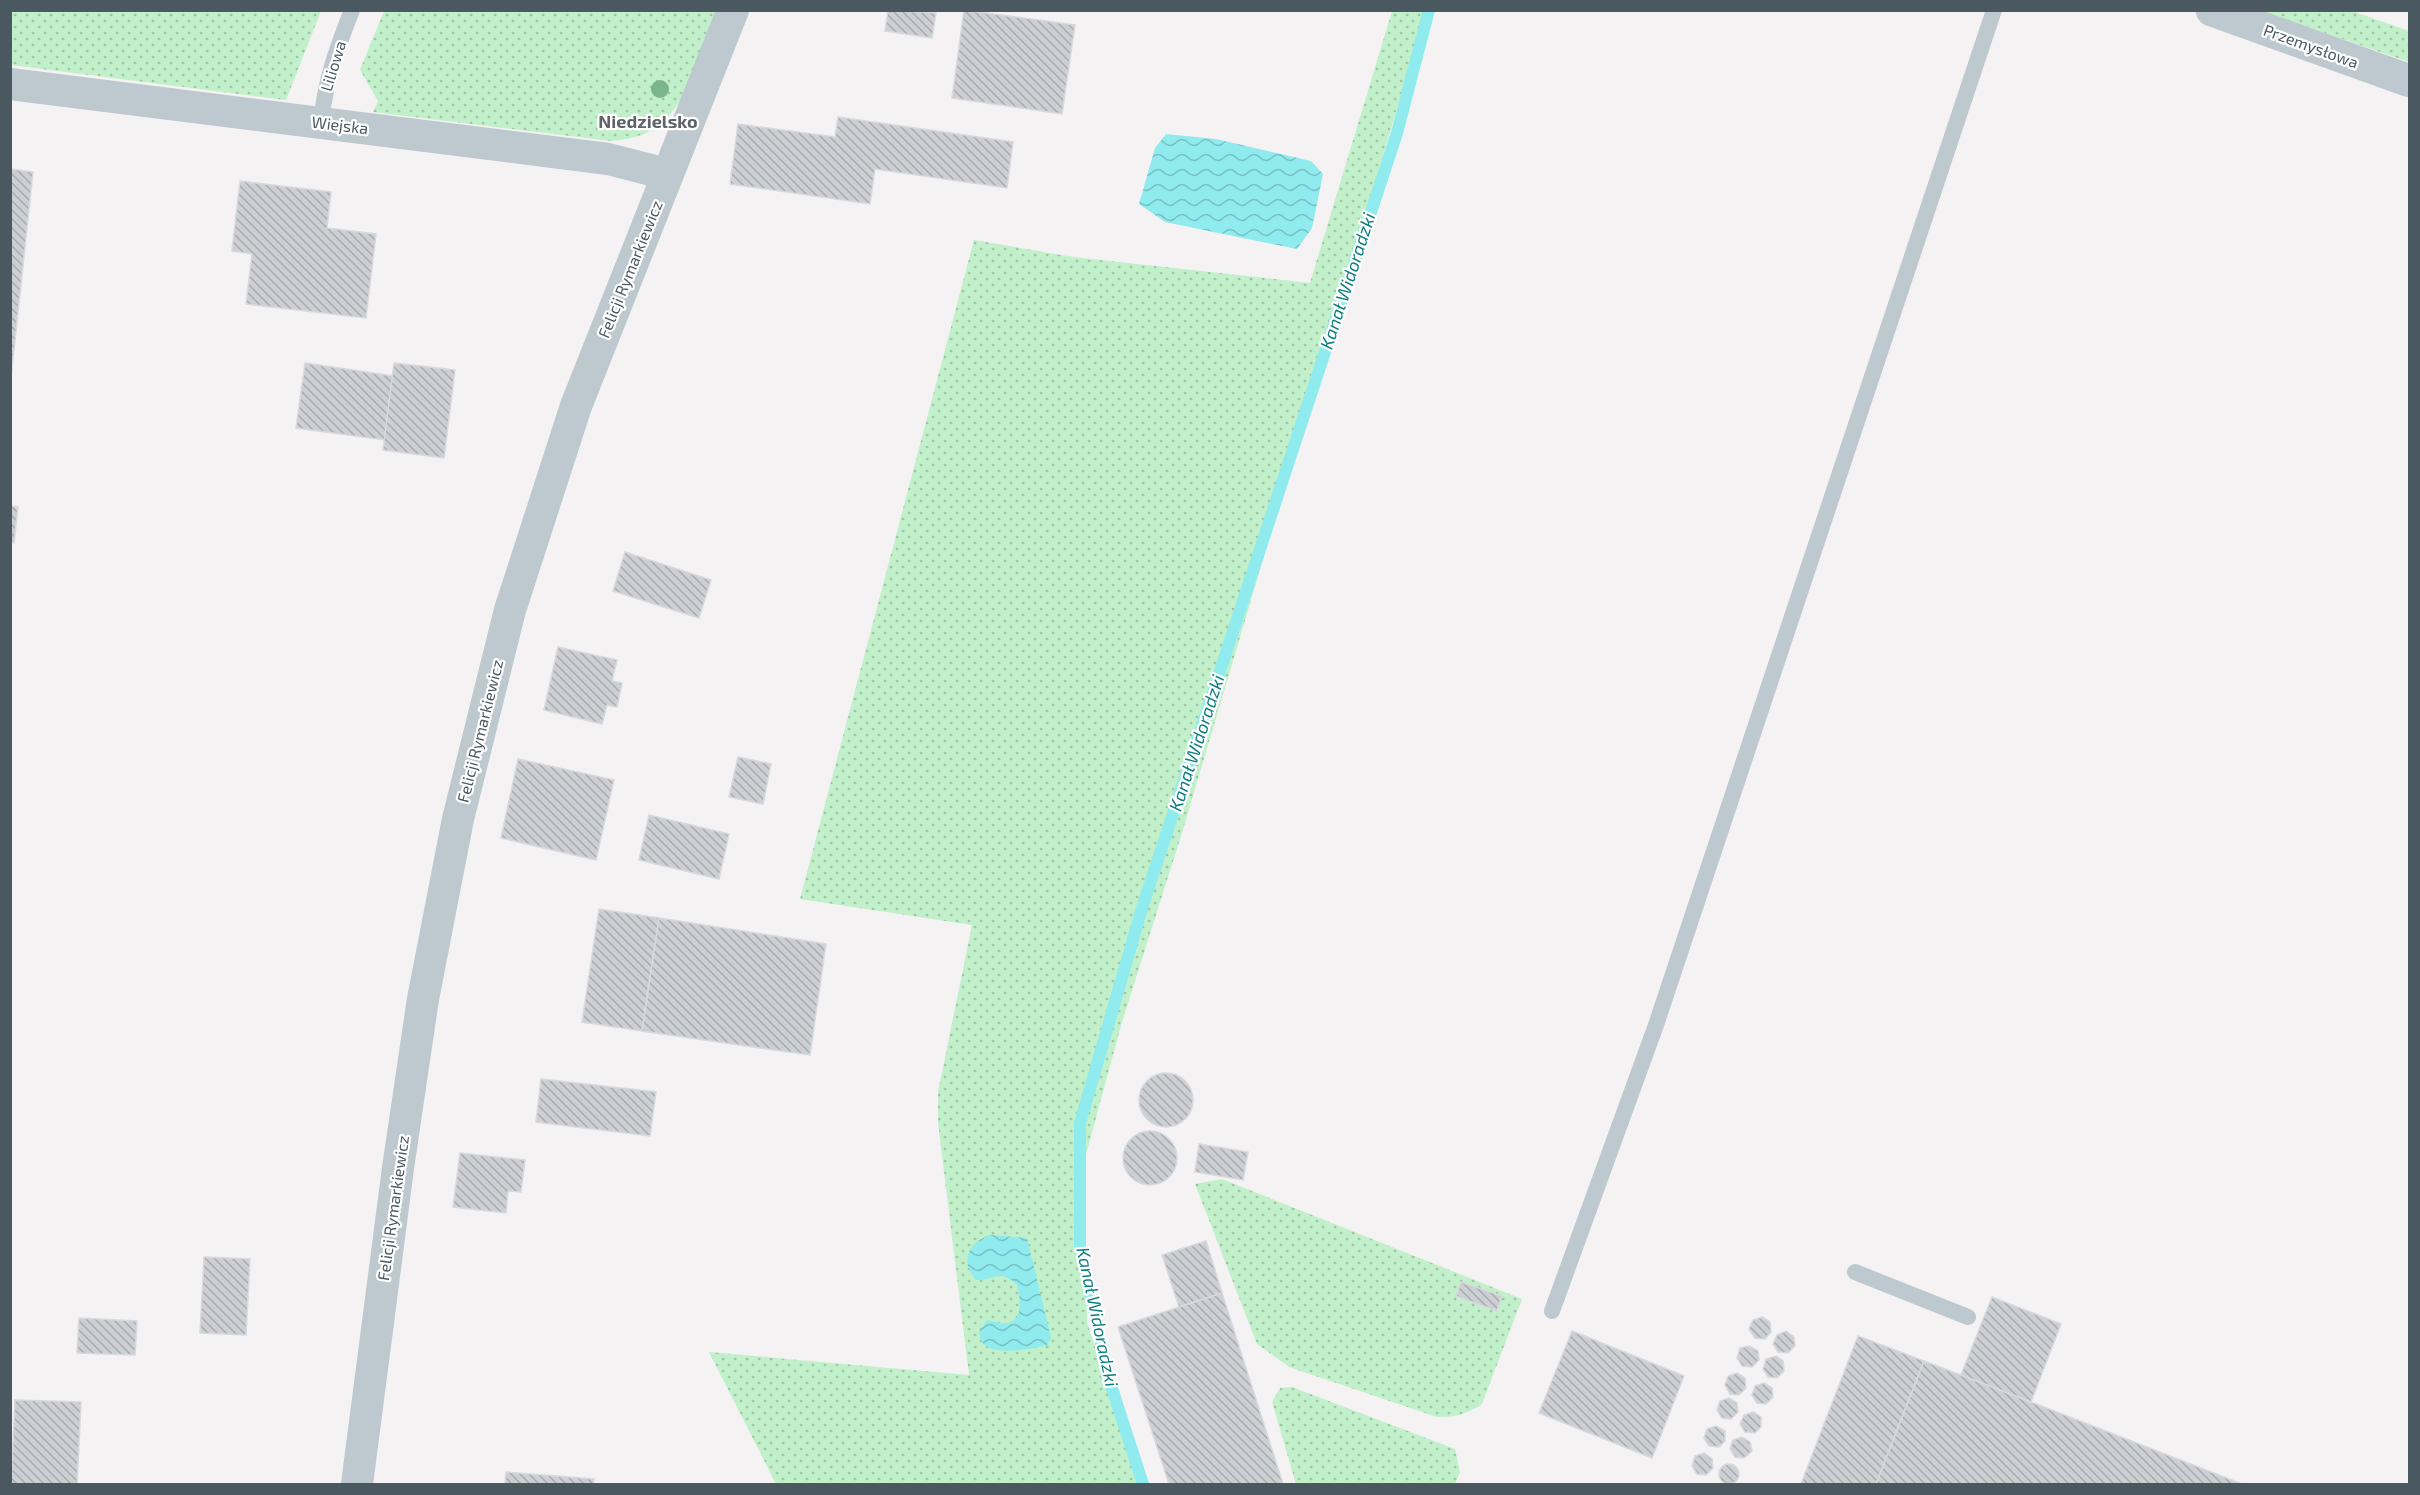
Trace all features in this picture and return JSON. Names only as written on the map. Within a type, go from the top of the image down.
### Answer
[{"type":"street","name":"Felicji Rymarkiewicz","points":[[357,1485],[423,999],[458,819],[510,610],[576,406],[733,10]]},
{"type":"street","name":"Przemysłowa","points":[[2212,10],[2409,81]]},
{"type":"street","name":"Wiejska","points":[[10,84],[608,159],[667,174]]},
{"type":"lane","name":"Liliowa","points":[[321,122],[324,88],[352,10]]},
{"type":"lane","points":[[1552,1311],[1656,1025],[1994,10]]},
{"type":"lane","points":[[1855,1272],[1968,1317]]},
{"type":"green space","points":[[10,11],[321,11],[286,100],[11,65]]},
{"type":"green space","points":[[384,11],[717,11],[682,98],[668,117],[644,134],[611,141],[373,112],[378,101],[360,70]]},
{"type":"green space","points":[[1392,11],[1426,11],[1181,836],[1122,1022],[1085,1158],[1087,1322],[1139,1484],[776,1484],[709,1352],[969,1375],[938,1123],[938,1092],[972,925],[800,899],[974,240],[1073,257],[1310,283]]},
{"type":"green space","points":[[2262,11],[2352,11],[2409,31],[2409,62]]},
{"type":"green space","points":[[1222,1179],[1522,1299],[1482,1404],[1461,1414],[1437,1417],[1289,1367],[1257,1344],[1195,1184]]},
{"type":"green space","points":[[1292,1387],[1455,1449],[1460,1472],[1455,1484],[1296,1484],[1272,1402],[1280,1388]]},
{"type":"water","points":[[1166,134],[1216,139],[1311,161],[1323,174],[1312,228],[1297,249],[1165,222],[1139,204],[1155,148]]},
{"type":"water","points":[[991,1235],[1027,1238],[1051,1338],[1047,1345],[1003,1351],[987,1347],[981,1341],[979,1332],[987,1320],[1007,1323],[1016,1318],[1020,1307],[1017,1285],[1011,1280],[998,1276],[976,1280],[968,1266],[967,1259],[972,1247]]},
{"type":"building","points":[[888,10],[936,13],[932,38],[885,31]]},
{"type":"building","points":[[964,10],[1075,25],[1062,114],[952,98]]},
{"type":"building","points":[[838,117],[1013,142],[1007,188],[875,169],[870,204],[730,184],[738,124],[835,137]]},
{"type":"building","points":[[10,169],[33,172],[10,387]]},
{"type":"building","points":[[240,181],[331,192],[327,228],[376,234],[366,318],[246,304],[252,254],[232,251]]},
{"type":"building","points":[[305,363],[393,376],[385,440],[296,428]]},
{"type":"building","points":[[394,363],[455,370],[444,458],[383,450]]},
{"type":"building","points":[[10,506],[18,507],[14,543],[10,542]]},
{"type":"building","points":[[625,552],[711,580],[699,618],[613,591]]},
{"type":"building","points":[[558,647],[617,660],[612,681],[622,683],[617,707],[607,705],[602,724],[544,710]]},
{"type":"building","points":[[738,757],[771,764],[763,804],[729,797]]},
{"type":"building","points":[[518,759],[614,780],[596,860],[501,838]]},
{"type":"building","points":[[649,815],[729,834],[719,879],[639,860]]},
{"type":"building","points":[[599,909],[659,918],[642,1031],[582,1022]]},
{"type":"building","points":[[659,918],[826,944],[810,1055],[642,1031]]},
{"type":"building","points":[[1166,1073],[1176,1075],[1185,1081],[1191,1090],[1193,1100],[1191,1110],[1185,1119],[1176,1125],[1166,1127],[1156,1125],[1147,1119],[1141,1110],[1139,1100],[1141,1090],[1147,1081],[1156,1075]]},
{"type":"building","points":[[541,1079],[656,1092],[650,1136],[536,1122]]},
{"type":"building","points":[[1150,1131],[1160,1133],[1169,1139],[1175,1148],[1177,1158],[1175,1168],[1169,1177],[1160,1183],[1150,1185],[1140,1183],[1131,1177],[1125,1168],[1123,1158],[1125,1148],[1131,1139],[1140,1133]]},
{"type":"building","points":[[1199,1144],[1248,1152],[1243,1180],[1195,1172]]},
{"type":"building","points":[[460,1153],[525,1160],[521,1192],[508,1191],[506,1213],[453,1207]]},
{"type":"building","points":[[1206,1241],[1222,1293],[1179,1307],[1162,1255]]},
{"type":"building","points":[[204,1257],[250,1259],[246,1335],[200,1333]]},
{"type":"building","points":[[1461,1282],[1502,1296],[1497,1311],[1456,1296]]},
{"type":"building","points":[[1222,1293],[1283,1484],[1169,1484],[1118,1327]]},
{"type":"building","points":[[1992,1297],[2061,1324],[2031,1402],[1961,1375]]},
{"type":"building","points":[[1762,1317],[1770,1322],[1771,1332],[1765,1339],[1755,1338],[1749,1329],[1753,1320]]},
{"type":"building","points":[[79,1318],[137,1321],[135,1355],[77,1353]]},
{"type":"building","points":[[1572,1331],[1684,1376],[1652,1458],[1539,1413]]},
{"type":"building","points":[[1786,1331],[1794,1337],[1795,1346],[1788,1353],[1778,1352],[1773,1344],[1777,1335]]},
{"type":"building","points":[[1858,1336],[1924,1361],[1876,1484],[1801,1484]]},
{"type":"building","points":[[1749,1346],[1758,1351],[1759,1360],[1752,1367],[1742,1366],[1737,1358],[1740,1348]]},
{"type":"building","points":[[1776,1356],[1783,1361],[1784,1371],[1777,1378],[1768,1377],[1763,1369],[1766,1359]]},
{"type":"building","points":[[1924,1361],[2031,1402],[2242,1484],[1876,1484]]},
{"type":"building","points":[[1737,1373],[1745,1378],[1746,1388],[1739,1395],[1730,1394],[1725,1385],[1728,1376]]},
{"type":"building","points":[[1764,1383],[1772,1388],[1773,1397],[1766,1404],[1757,1403],[1752,1395],[1755,1386]]},
{"type":"building","points":[[1729,1398],[1737,1403],[1738,1412],[1731,1419],[1722,1418],[1717,1410],[1720,1401]]},
{"type":"building","points":[[15,1400],[81,1402],[77,1484],[11,1484]]},
{"type":"building","points":[[1753,1412],[1761,1417],[1761,1427],[1755,1433],[1745,1432],[1740,1424],[1744,1415]]},
{"type":"building","points":[[1716,1426],[1725,1431],[1725,1441],[1719,1447],[1709,1446],[1704,1438],[1707,1429]]},
{"type":"building","points":[[1742,1437],[1750,1442],[1752,1451],[1744,1458],[1735,1457],[1730,1449],[1733,1440]]},
{"type":"building","points":[[1704,1453],[1712,1459],[1713,1468],[1706,1475],[1697,1474],[1692,1466],[1695,1456]]},
{"type":"building","points":[[1729,1464],[1736,1467],[1739,1474],[1736,1481],[1729,1484],[1722,1481],[1719,1474],[1722,1467]]},
{"type":"building","points":[[506,1472],[594,1479],[593,1484],[505,1484]]},
{"type":"waterway","name":"Kanał Widoradzki","points":[[1143,1484],[1109,1379],[1080,1247],[1080,1123],[1142,908],[1397,133],[1429,10]]},
{"type":"district","name":"Niedzielsko","points":[[648,122]]}]
